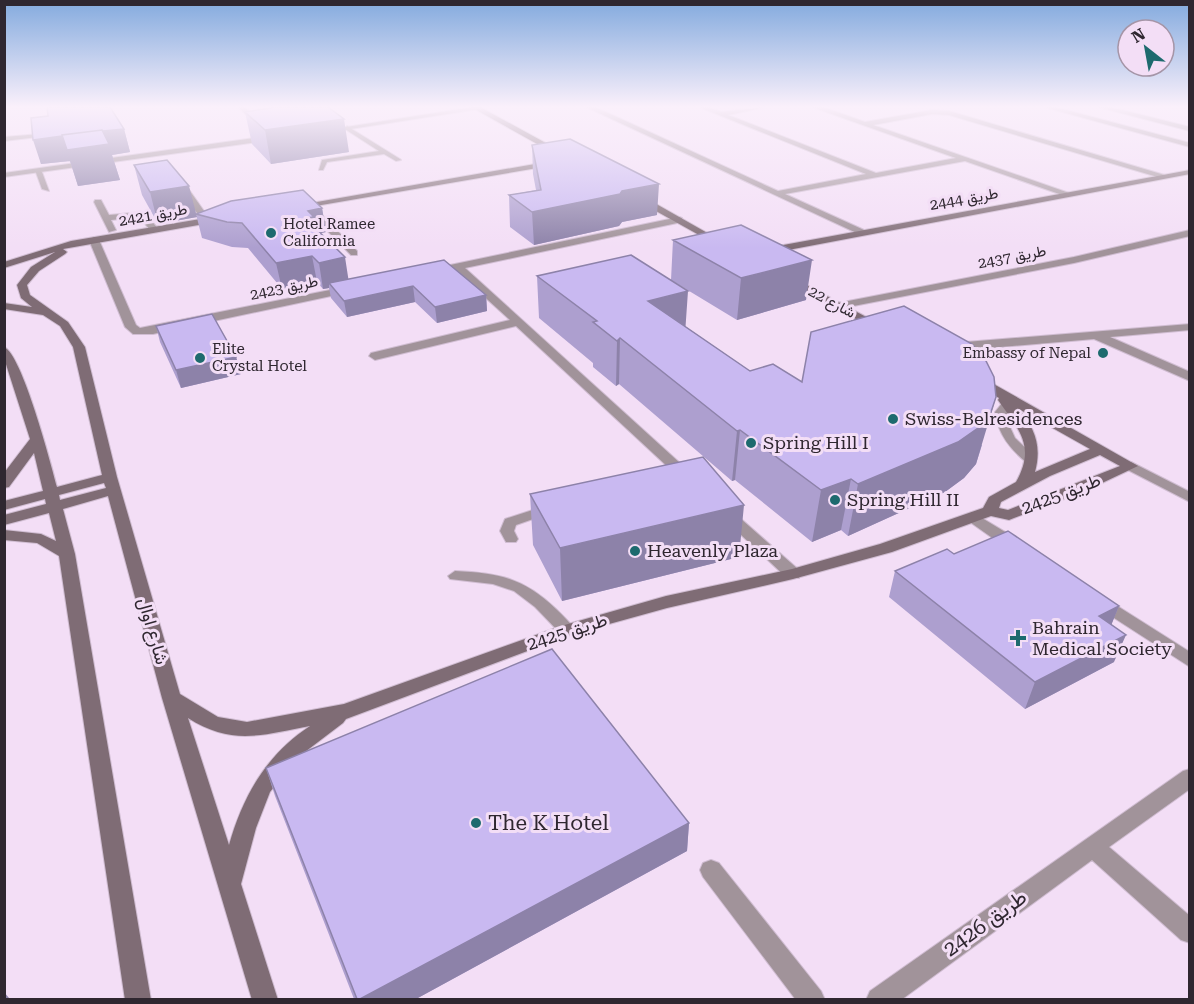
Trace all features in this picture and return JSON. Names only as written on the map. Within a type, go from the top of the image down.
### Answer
[{"type":"street","points":[[4,175],[165,154]]},
{"type":"street","points":[[285,208],[418,188],[573,159],[563,154]]},
{"type":"street","points":[[691,154],[861,232]]},
{"type":"street","points":[[822,154],[875,175]]},
{"type":"street","points":[[950,154],[1068,194]]},
{"type":"street","points":[[1089,154],[1164,176]]},
{"type":"street","points":[[778,194],[964,159]]},
{"type":"street","name":"طريق 2444","points":[[756,254],[861,232],[1190,172]]},
{"type":"street","points":[[630,193],[735,251]]},
{"type":"street","name":"طريق 2421","points":[[4,265],[50,249],[229,217]]},
{"type":"street","points":[[422,274],[679,220]]},
{"type":"street","name":"طريق 2437","points":[[838,306],[1074,260],[1190,233]]},
{"type":"street","name":"طريق 2421","points":[[4,275],[94,240]]},
{"type":"street","name":"طريق 2423","points":[[94,240],[131,327],[137,332],[153,332],[364,286]]},
{"type":"street","name":"شارع اوال","points":[[62,252],[35,269],[22,285],[25,296],[64,324],[79,347],[112,483],[172,698],[265,999]]},
{"type":"street","points":[[458,266],[673,472],[696,486]]},
{"type":"street","name":"شارع 22","points":[[775,273],[891,333]]},
{"type":"street","points":[[4,306],[46,312]]},
{"type":"street","points":[[375,356],[517,322]]},
{"type":"street","points":[[945,347],[1190,327]]},
{"type":"street","points":[[1095,334],[1190,377]]},
{"type":"street","points":[[4,350],[10,357],[37,439],[67,554],[138,999]]},
{"type":"street","points":[[972,377],[1003,398],[1190,498]]},
{"type":"street","points":[[1003,398],[1025,426],[1030,440],[1030,474],[1022,485]]},
{"type":"street","points":[[4,484],[37,439]]},
{"type":"street","name":"طريق 2425","points":[[990,511],[994,500],[1099,450]]},
{"type":"street","name":"طريق 2425","points":[[172,698],[213,724],[247,730],[346,711],[567,630],[666,602],[793,574],[886,548],[990,511],[1009,515],[1131,466]]},
{"type":"street","points":[[4,520],[53,500],[112,483]]},
{"type":"street","points":[[4,506],[53,500]]},
{"type":"street","points":[[714,502],[793,574]]},
{"type":"street","points":[[972,517],[1031,556]]},
{"type":"street","points":[[4,535],[41,539],[67,554]]},
{"type":"street","points":[[1081,589],[1190,661]]},
{"type":"street","name":"طريق 2425","points":[[230,882],[247,815],[259,787],[288,753],[312,733],[346,711]]},
{"type":"street","name":"طريق 2426","points":[[879,999],[1190,777]]},
{"type":"street","points":[[1092,846],[1190,932]]},
{"type":"street","points":[[711,870],[812,999]]},
{"type":"lane","points":[[321,169],[324,161],[371,154]]},
{"type":"lane","points":[[387,154],[398,160]]},
{"type":"lane","points":[[38,172],[46,189]]},
{"type":"lane","points":[[174,176],[207,221]]},
{"type":"lane","points":[[98,202],[112,230]]},
{"type":"lane","points":[[307,204],[354,253]]},
{"type":"lane","points":[[106,218],[141,214],[154,230]]},
{"type":"lane","points":[[1003,398],[1001,412],[1007,433],[1013,443],[1031,460]]},
{"type":"lane","points":[[511,539],[507,531],[510,522],[565,504]]},
{"type":"lane","points":[[455,576],[500,580],[522,586],[567,630]]},
{"type":"building","points":[[534,154],[599,154],[659,184],[532,212],[509,195],[541,190]]},
{"type":"building","points":[[167,160],[189,186],[150,192],[134,165]]},
{"type":"building","points":[[303,190],[322,208],[308,211],[314,217],[305,218],[345,257],[319,263],[312,256],[276,263],[242,223],[227,222],[196,214],[231,201]]},
{"type":"building","points":[[741,225],[812,260],[741,278],[673,240]]},
{"type":"building","points":[[631,255],[688,291],[648,301],[750,371],[773,364],[802,382],[811,332],[904,306],[972,344],[986,361],[994,377],[996,397],[990,415],[978,428],[958,442],[858,484],[851,479],[821,490],[740,430],[737,431],[620,338],[617,341],[593,322],[597,321],[537,276]]},
{"type":"building","points":[[444,260],[486,295],[435,307],[413,286],[344,301],[329,283]]},
{"type":"building","points":[[212,314],[236,357],[176,370],[156,326]]},
{"type":"building","points":[[703,457],[744,505],[560,548],[530,494]]},
{"type":"building","name":"Bahrain Medical Society","points":[[1008,531],[1119,606],[1099,616],[1126,635],[1035,682],[895,571],[947,549],[954,554]]},
{"type":"building","name":"The K Hotel","points":[[552,649],[689,823],[357,999],[266,768]]},
{"type":"place","name":"Hotel Ramee California","points":[[271,233]]},
{"type":"place","name":"Embassy of Nepal","points":[[1103,353]]},
{"type":"place","name":"Elite Crystal Hotel","points":[[200,358]]},
{"type":"place","name":"Swiss-Belresidences","points":[[893,419]]},
{"type":"place","name":"Spring Hill I","points":[[751,443]]},
{"type":"place","name":"Spring Hill II","points":[[835,500]]},
{"type":"place","name":"Heavenly Plaza","points":[[635,551]]},
{"type":"place","name":"Bahrain Medical Society","points":[[1018,638]]},
{"type":"place","name":"The K Hotel","points":[[476,823]]}]
